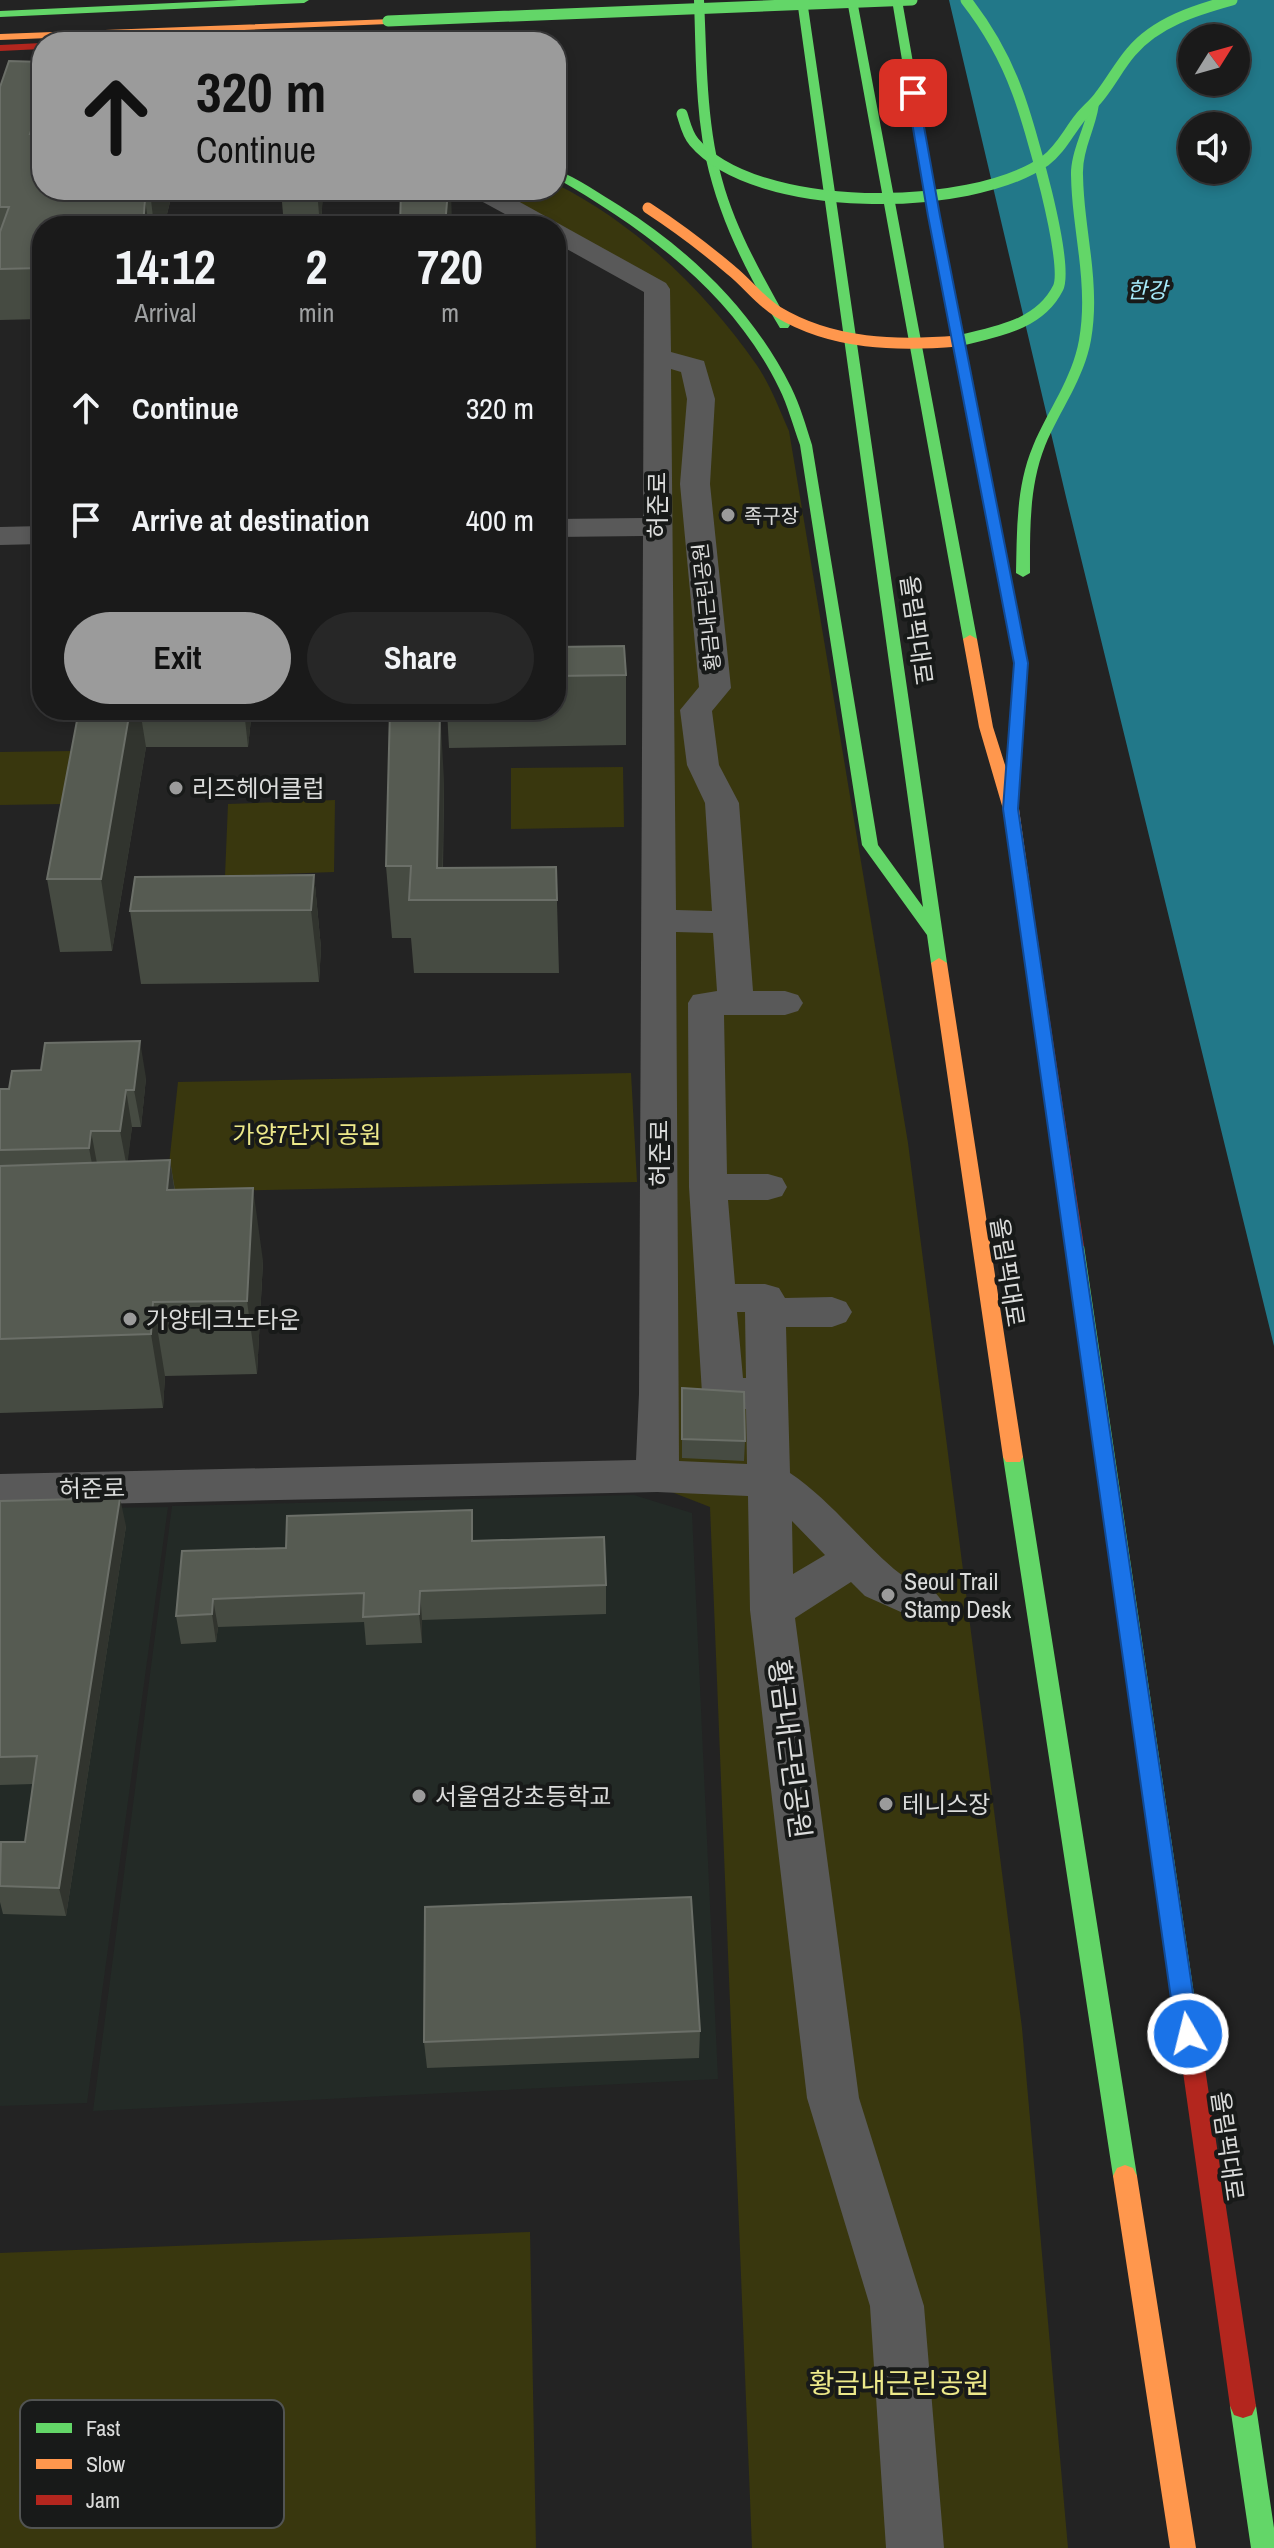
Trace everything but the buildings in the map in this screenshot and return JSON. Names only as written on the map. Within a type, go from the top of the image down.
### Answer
[{"type":"main road","points":[[0,14],[304,0]]},
{"type":"main road","points":[[675,0],[677,30]]},
{"type":"main road","points":[[0,31],[687,0]]},
{"type":"main road","points":[[699,0],[707,125],[716,179],[743,251],[794,348]]},
{"type":"main road","name":"올림픽대로","points":[[802,0],[979,1242],[1183,2548]]},
{"type":"main road","name":"올림픽대로","points":[[852,0],[986,727],[1011,809],[1264,2548]]},
{"type":"main road","points":[[897,0],[934,216],[1021,663]]},
{"type":"main road","points":[[123,32],[912,0]]},
{"type":"main road","points":[[566,163],[648,208],[697,241],[781,314],[847,337],[928,344],[1000,332],[1043,310],[1057,294],[1063,280],[1062,266],[1013,79],[997,40],[966,0]]},
{"type":"main road","points":[[682,108],[695,142],[717,160],[752,178],[798,191],[850,199],[899,199],[940,197],[983,189],[1020,175],[1048,159],[1134,49],[1154,32],[1178,17],[1232,0]]},
{"type":"main road","points":[[0,37],[32,36]]},
{"type":"main road","points":[[0,48],[32,46]]},
{"type":"main road","points":[[1011,809],[1021,663],[1024,521],[1032,468],[1073,383],[1085,344],[1091,278],[1077,172],[1078,151],[1094,119],[1094,104]]},
{"type":"main road","points":[[566,178],[603,198],[659,236],[706,277],[745,322],[785,386],[806,445],[870,845],[937,939]]},
{"type":"main road","points":[[818,513],[828,473],[821,431]]},
{"type":"street","points":[[498,200],[527,216]]},
{"type":"street","name":"허준로","points":[[0,1490],[657,1476],[660,1394],[657,289],[566,238]]},
{"type":"street","name":"황금내근린공원","points":[[657,357],[694,367],[701,399],[695,484],[715,688],[696,710],[703,765],[722,803],[736,1003]]},
{"type":"street","points":[[566,528],[658,527]]},
{"type":"street","points":[[0,536],[32,535]]},
{"type":"street","points":[[659,920],[730,923]]},
{"type":"street","points":[[723,1393],[708,1187],[706,1003],[785,1003]]},
{"type":"street","points":[[708,1187],[757,1183]]},
{"type":"street","points":[[716,1298],[765,1298],[766,1313],[832,1312]]},
{"type":"street","name":"황금내근린공원","points":[[766,1313],[772,1610],[833,2098],[897,2306],[915,2548]]},
{"type":"street","points":[[660,1394],[767,1394]]},
{"type":"street","points":[[657,1476],[770,1481],[799,1501],[881,1584],[921,1603]]},
{"type":"street","points":[[772,1610],[856,1557]]},
{"type":"shaded area","name":"서울염강초등학교","points":[[634,1495],[692,1513],[718,2079],[93,2111],[172,1506]]},
{"type":"shaded area","points":[[168,1507],[87,2103],[0,2106],[0,1509]]},
{"type":"green space","name":"황금내근린공원","points":[[566,190],[641,239],[691,286],[736,337],[770,388],[789,431],[908,1143],[1022,2028],[1068,2548],[752,2548],[710,1507],[669,1491],[664,284],[566,232],[566,216],[537,216],[507,200],[566,200]]},
{"type":"green space","points":[[73,751],[63,804],[0,805],[0,752]]},
{"type":"green space","points":[[623,767],[624,827],[511,829],[511,768]]},
{"type":"green space","points":[[335,800],[334,872],[225,876],[228,804]]},
{"type":"green space","name":"가양7단지 공원","points":[[631,1073],[637,1182],[166,1192],[178,1082]]},
{"type":"green space","points":[[530,2232],[536,2548],[0,2548],[0,2253]]},
{"type":"water","name":"한강","points":[[949,0],[1274,0],[1274,1346],[1066,497]]},
{"type":"traffic: fast","points":[[0,14],[304,0]]},
{"type":"traffic: fast","points":[[699,0],[704,112],[716,179],[737,236],[784,325]]},
{"type":"traffic: fast","points":[[802,0],[939,963]]},
{"type":"traffic: fast","points":[[852,0],[970,639]]},
{"type":"traffic: fast","points":[[897,0],[934,216],[1021,663],[1013,783]]},
{"type":"traffic: fast","points":[[388,21],[912,0]]},
{"type":"traffic: fast","points":[[958,341],[1013,327],[1041,311],[1059,287],[1062,266],[1038,162],[1017,90],[986,26],[966,0]]},
{"type":"traffic: fast","points":[[682,114],[694,142],[714,160],[775,185],[847,197],[883,199],[969,192],[1009,180],[1050,157],[1081,115],[1100,96],[1130,52],[1145,38],[1180,17],[1232,0]]},
{"type":"traffic: fast","points":[[1023,573],[1025,508],[1033,461],[1072,381],[1085,340],[1089,298],[1077,166],[1094,104]]},
{"type":"traffic: fast","points":[[566,179],[625,214],[688,262],[742,319],[785,387],[806,445],[870,845],[933,932]]},
{"type":"traffic: fast","points":[[1075,1246],[1186,2015]]},
{"type":"traffic: fast","points":[[1013,1457],[1125,2176]]},
{"type":"traffic: fast","points":[[1243,2406],[1264,2548]]},
{"type":"traffic: slow","points":[[121,32],[388,21]]},
{"type":"traffic: slow","points":[[0,37],[32,36]]},
{"type":"traffic: slow","points":[[648,208],[712,254],[772,308],[798,323],[865,341],[912,344],[958,341]]},
{"type":"traffic: slow","points":[[970,639],[986,727],[1011,809],[1024,901]]},
{"type":"traffic: slow","points":[[939,963],[1013,1457]]},
{"type":"traffic: slow","points":[[1125,2176],[1183,2548]]},
{"type":"traffic: jam","points":[[0,48],[32,46]]},
{"type":"traffic: jam","points":[[1024,901],[1075,1246]]},
{"type":"traffic: jam","points":[[1186,2015],[1243,2406]]},
{"type":"place","name":"족구장","points":[[728,515]]},
{"type":"place","name":"리즈헤어클럽","points":[[176,788]]},
{"type":"place","name":"가양테크노타운","points":[[130,1319]]},
{"type":"place","name":"Seoul Trail Stamp Desk","points":[[888,1595]]},
{"type":"place","name":"서울염강초등학교","points":[[419,1796]]},
{"type":"place","name":"테니스장","points":[[886,1804]]},
{"type":"route","points":[[913,93],[1021,663],[1011,809],[1188,2034]]}]
